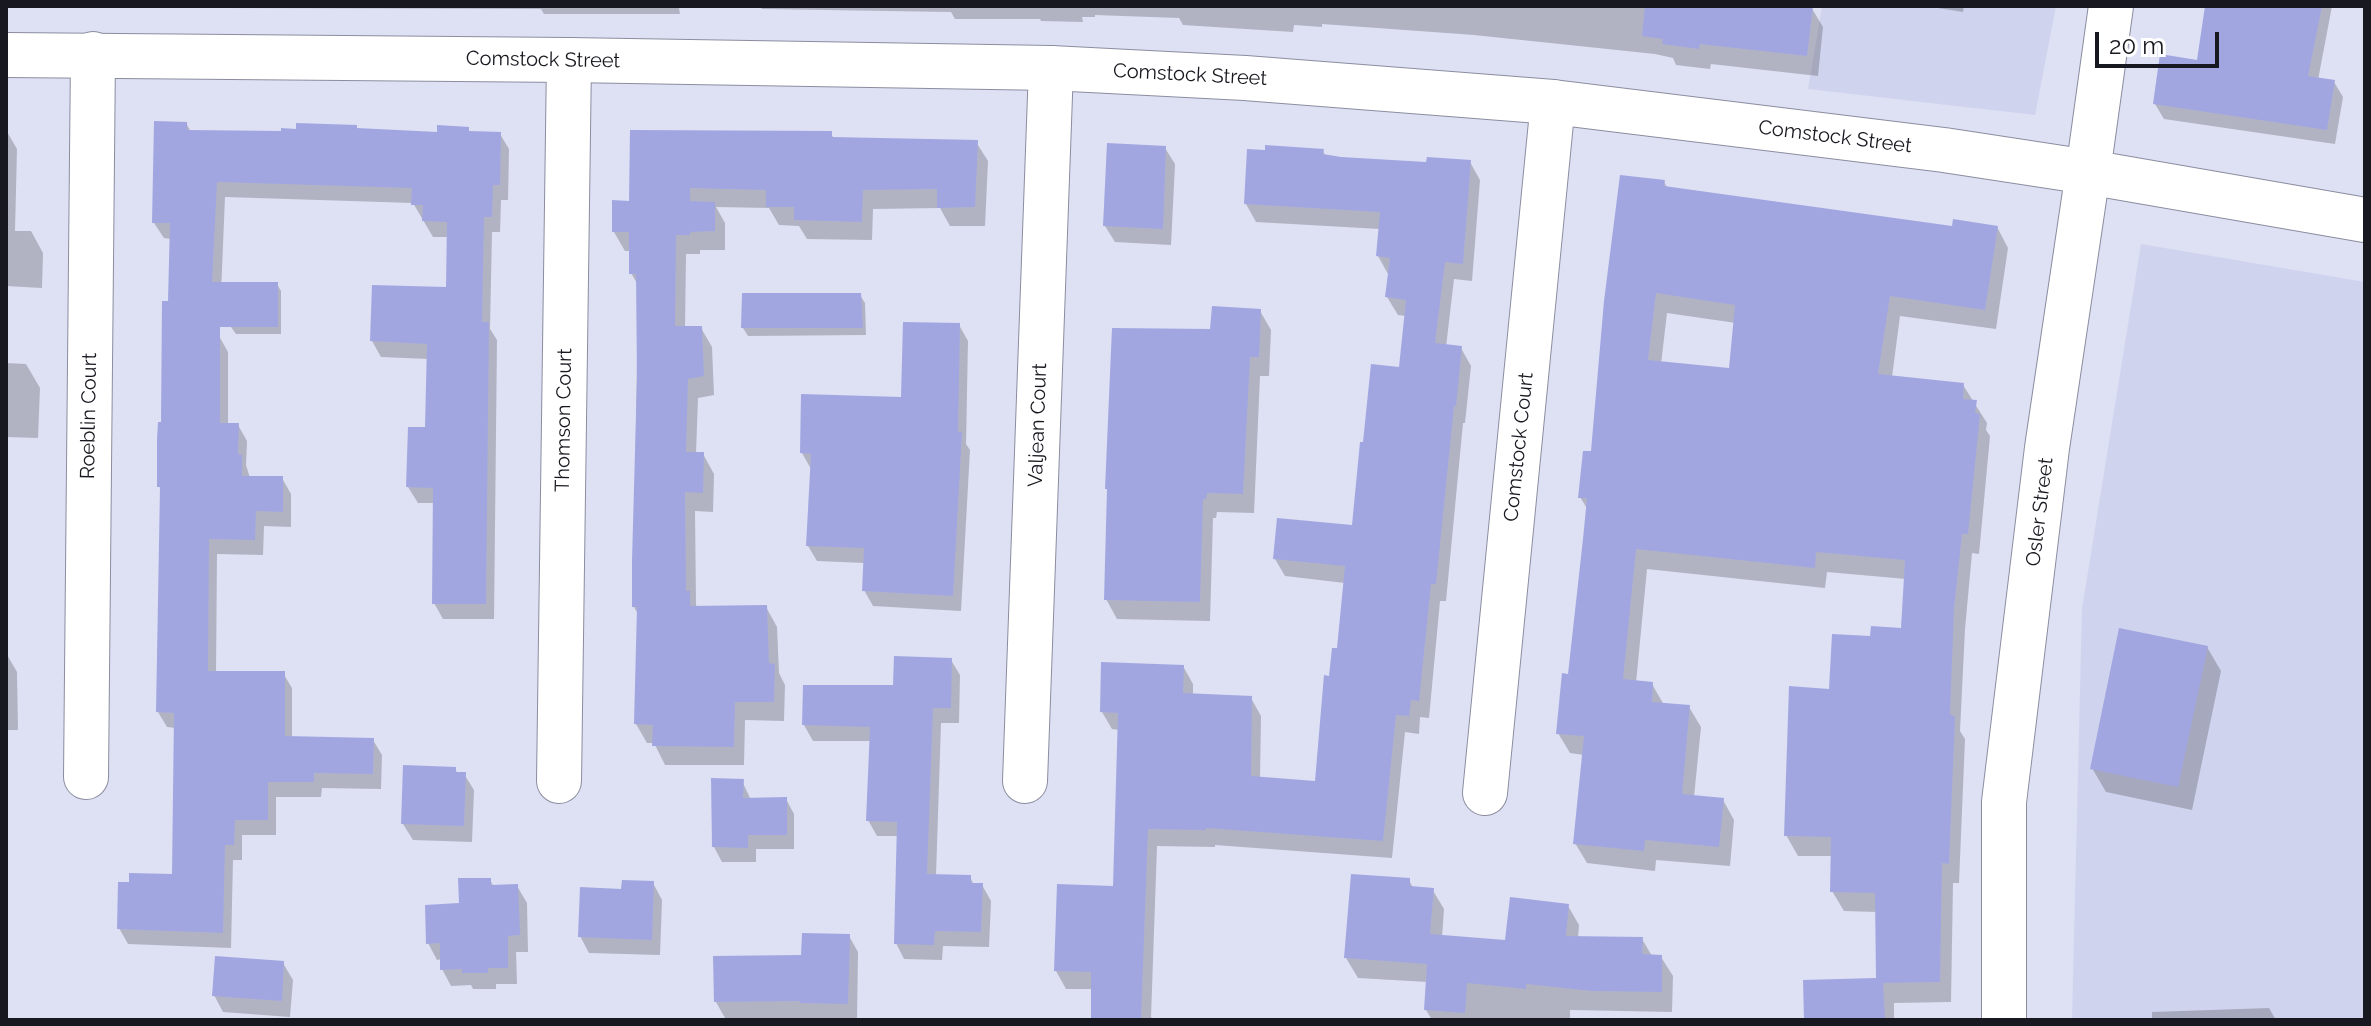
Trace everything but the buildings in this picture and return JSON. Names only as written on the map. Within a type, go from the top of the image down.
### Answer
[{"type":"street","name":"Osler Street","points":[[2004,1020],[2004,802],[2047,448],[2111,6]]},
{"type":"street","name":"Roeblin Court","points":[[86,777],[93,54]]},
{"type":"street","name":"Comstock Street","points":[[6,55],[1051,68],[1245,78],[1553,102],[1944,150],[2365,220]]},
{"type":"street","name":"Thomson Court","points":[[559,781],[569,60]]},
{"type":"street","name":"Valjean Court","points":[[1025,781],[1051,68]]},
{"type":"street","name":"Comstock Court","points":[[1485,793],[1553,102]]},
{"type":"shaded area","points":[[1822,6],[2056,6],[2035,115],[1808,89]]},
{"type":"shaded area","points":[[2141,244],[2365,282],[2365,1020],[2072,1020],[2082,609]]}]
